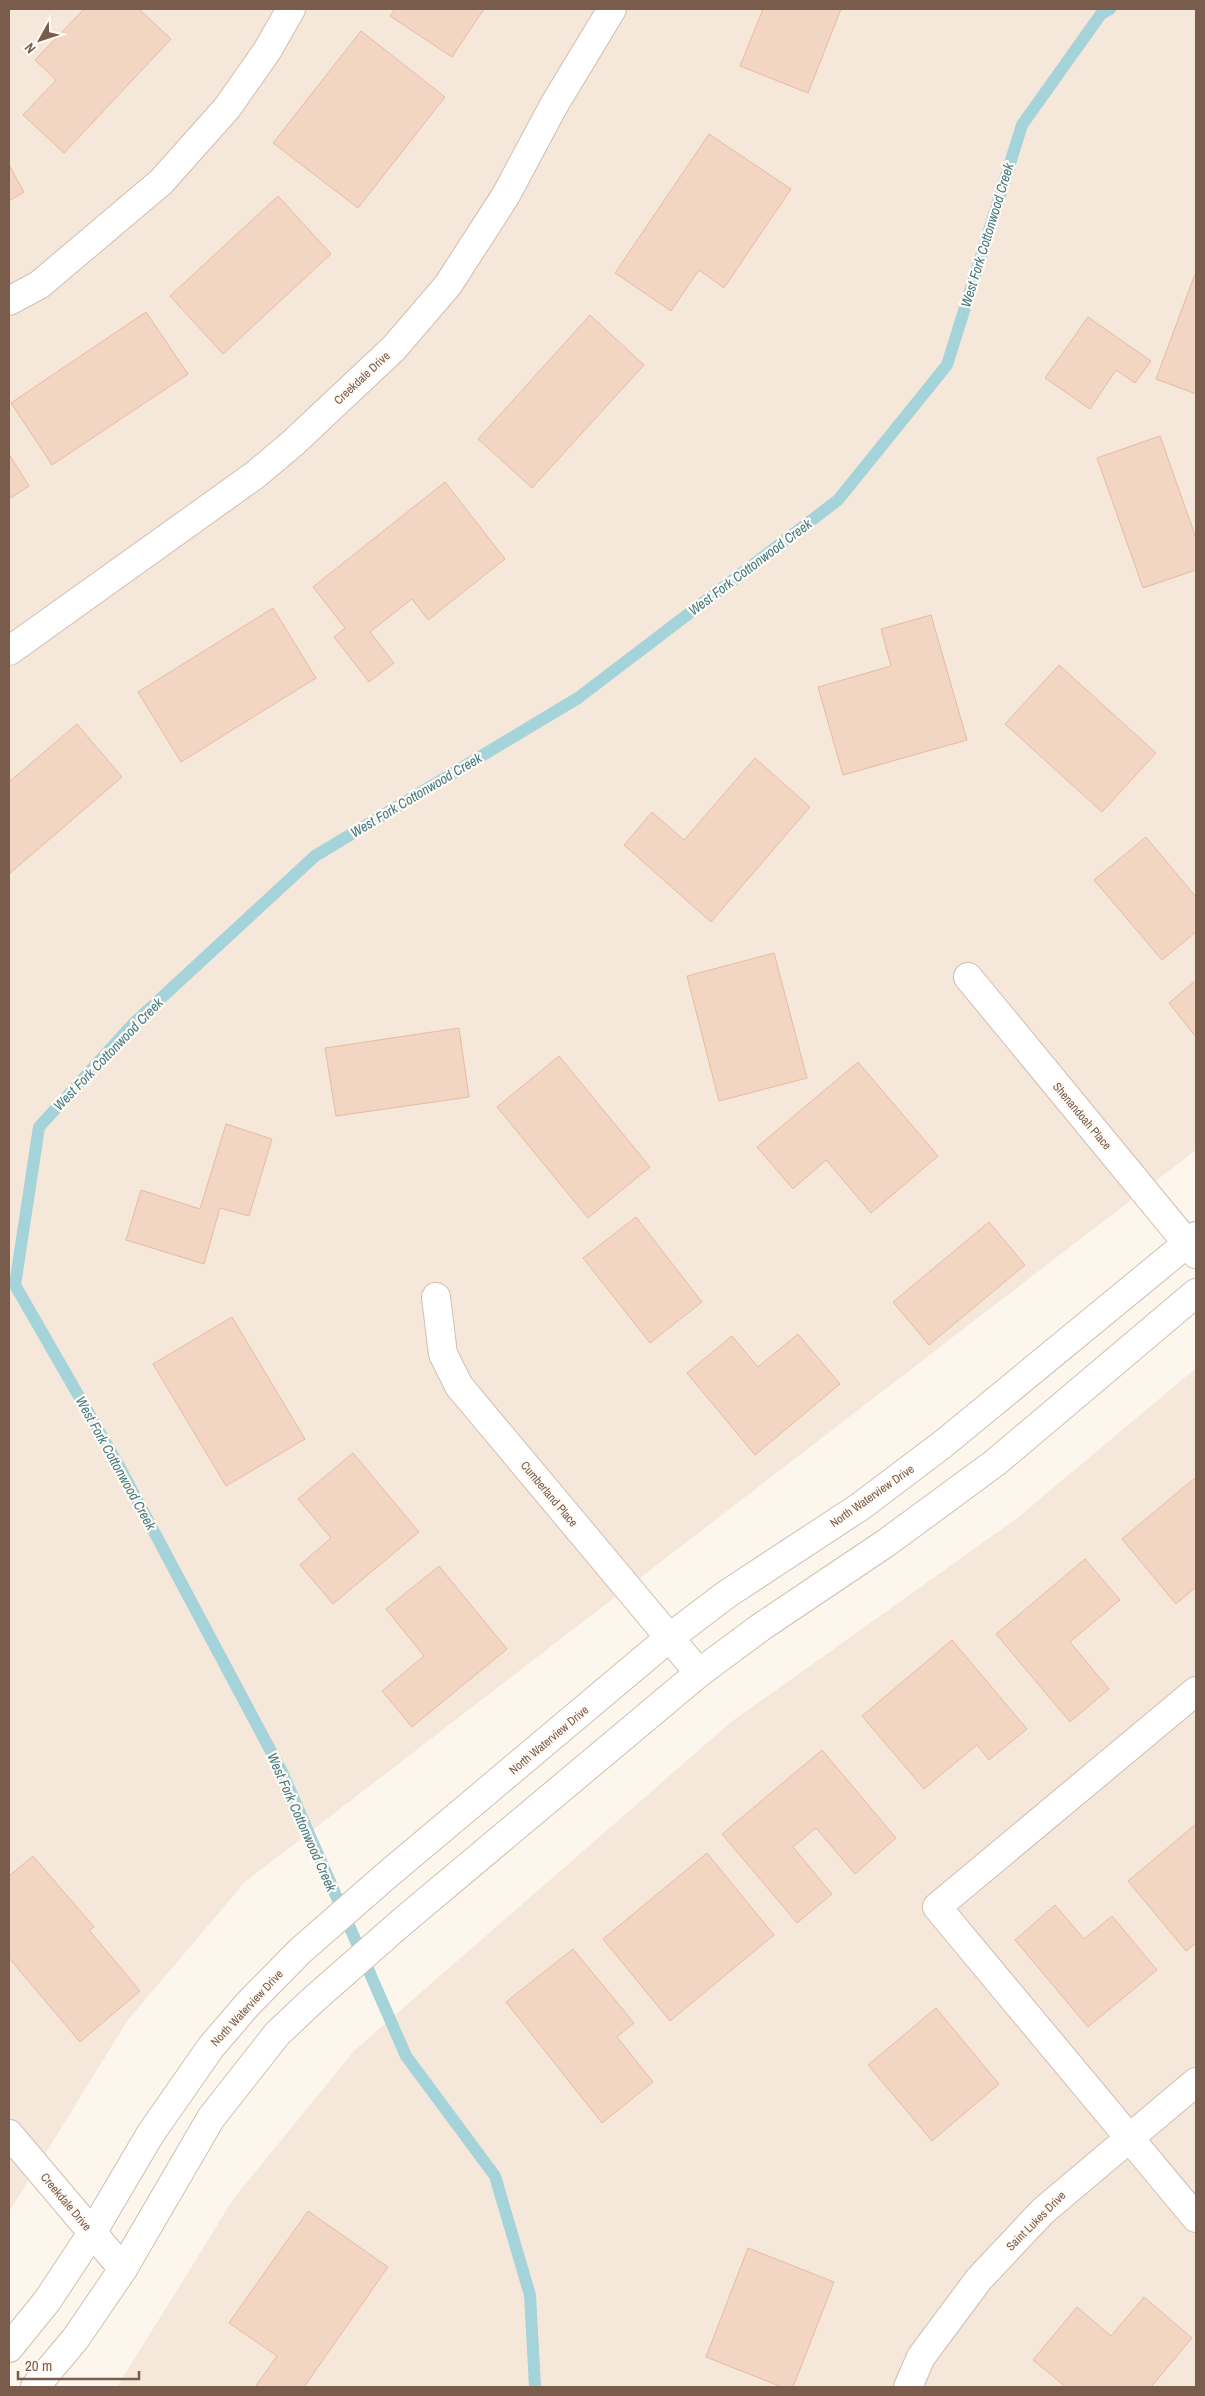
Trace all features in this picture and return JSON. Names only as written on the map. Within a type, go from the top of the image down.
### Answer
[{"type":"street","points":[[9,301],[39,285],[161,182],[227,108],[267,51],[291,9]]},
{"type":"street","name":"Creekdale Drive","points":[[9,652],[254,475],[293,442],[394,348],[448,285],[500,203],[554,105],[612,9]]},
{"type":"street","name":"Shenandoah Place","points":[[968,977],[1193,1244]]},
{"type":"street","name":"North Waterview Drive","points":[[9,2348],[47,2301],[92,2233],[151,2133],[211,2047],[247,2005],[300,1951],[387,1875],[669,1638],[727,1594],[861,1506],[943,1444],[1193,1244]]},
{"type":"street","points":[[35,2387],[76,2338],[123,2270],[211,2118],[278,2034],[313,2000],[402,1921],[699,1673],[761,1627],[886,1543],[996,1462],[1196,1293]]},
{"type":"street","name":"Cumberland Place","points":[[436,1297],[443,1354],[459,1386],[699,1673]]},
{"type":"street","points":[[1196,1691],[937,1907],[1196,2218]]},
{"type":"street","name":"Saint Lukes Drive","points":[[908,2387],[921,2357],[979,2279],[1043,2211],[1196,2082]]},
{"type":"street","name":"Creekdale Drive","points":[[9,2134],[123,2270]]},
{"type":"shaded area","points":[[9,9],[1196,9],[1196,1150],[245,1882],[128,2020],[9,2212]]},
{"type":"shaded area","points":[[1196,1368],[1196,2387],[117,2387],[234,2198],[354,2051],[731,1722],[1016,1519]]},
{"type":"building","points":[[84,9],[139,9],[171,39],[64,153],[23,115],[56,80],[35,60]]},
{"type":"building","points":[[395,9],[484,9],[452,57],[390,16]]},
{"type":"building","points":[[763,9],[841,9],[808,93],[740,66]]},
{"type":"building","points":[[361,31],[445,97],[358,208],[273,143]]},
{"type":"building","points":[[709,134],[791,189],[724,288],[699,270],[671,311],[615,273]]},
{"type":"building","points":[[9,165],[24,192],[9,201]]},
{"type":"building","points":[[278,196],[331,254],[223,354],[170,296]]},
{"type":"building","points":[[1196,274],[1196,394],[1156,379]]},
{"type":"building","points":[[146,312],[188,374],[52,465],[11,403]]},
{"type":"building","points":[[590,315],[644,365],[532,488],[478,439]]},
{"type":"building","points":[[1088,317],[1151,361],[1135,383],[1116,370],[1090,409],[1045,378]]},
{"type":"building","points":[[1160,436],[1196,538],[1196,570],[1143,588],[1097,458]]},
{"type":"building","points":[[9,454],[29,486],[9,499]]},
{"type":"building","points":[[445,482],[505,559],[428,620],[412,599],[370,632],[394,663],[369,682],[334,637],[345,628],[313,587]]},
{"type":"building","points":[[273,608],[316,678],[181,762],[138,692]]},
{"type":"building","points":[[931,615],[967,740],[843,775],[818,687],[891,666],[881,629]]},
{"type":"building","points":[[1059,665],[1156,753],[1102,812],[1005,724]]},
{"type":"building","points":[[77,724],[122,777],[9,874],[9,782]]},
{"type":"building","points":[[755,758],[810,807],[711,922],[624,845],[652,812],[684,840]]},
{"type":"building","points":[[1146,837],[1196,897],[1196,932],[1162,960],[1094,880]]},
{"type":"building","points":[[774,953],[807,1078],[719,1101],[687,976]]},
{"type":"building","points":[[1196,980],[1196,1037],[1169,1003]]},
{"type":"building","points":[[459,1028],[469,1097],[336,1116],[325,1048]]},
{"type":"building","points":[[559,1056],[650,1167],[588,1218],[497,1107]]},
{"type":"building","points":[[858,1062],[938,1156],[871,1213],[826,1160],[793,1189],[757,1147]]},
{"type":"building","points":[[226,1124],[272,1139],[249,1216],[220,1208],[204,1264],[126,1240],[141,1190],[200,1209]]},
{"type":"building","points":[[636,1217],[702,1302],[650,1343],[583,1258]]},
{"type":"building","points":[[989,1222],[1025,1265],[929,1345],[893,1302]]},
{"type":"building","points":[[232,1317],[305,1439],[226,1486],[153,1364]]},
{"type":"building","points":[[798,1334],[840,1384],[755,1455],[687,1373],[732,1336],[758,1367]]},
{"type":"building","points":[[353,1453],[419,1532],[333,1604],[300,1565],[331,1538],[298,1499]]},
{"type":"building","points":[[1196,1477],[1196,1587],[1176,1604],[1122,1539]]},
{"type":"building","points":[[1085,1559],[1120,1600],[1070,1642],[1109,1689],[1070,1722],[996,1634]]},
{"type":"building","points":[[439,1566],[507,1649],[412,1727],[382,1691],[424,1656],[386,1609]]},
{"type":"building","points":[[952,1640],[1027,1729],[989,1760],[977,1745],[924,1789],[862,1716]]},
{"type":"building","points":[[822,1750],[896,1838],[855,1874],[816,1828],[793,1847],[832,1894],[797,1923],[722,1834]]},
{"type":"building","points":[[1196,1824],[1196,1943],[1186,1951],[1128,1881]]},
{"type":"building","points":[[707,1853],[774,1935],[670,2021],[603,1939]]},
{"type":"building","points":[[33,1856],[94,1927],[89,1930],[140,1991],[80,2042],[9,1958],[9,1876]]},
{"type":"building","points":[[1055,1905],[1084,1939],[1112,1916],[1157,1970],[1088,2027],[1015,1940]]},
{"type":"building","points":[[573,1949],[634,2023],[617,2037],[653,2082],[602,2123],[506,2002]]},
{"type":"building","points":[[936,2008],[999,2084],[932,2141],[868,2065]]},
{"type":"building","points":[[308,2211],[388,2267],[304,2387],[255,2387],[277,2356],[229,2323]]},
{"type":"building","points":[[748,2248],[834,2282],[793,2387],[782,2387],[706,2357]]},
{"type":"building","points":[[1144,2297],[1192,2338],[1151,2387],[1066,2387],[1033,2360],[1077,2307],[1111,2336]]},
{"type":"waterway","name":"West Fork Cottonwood Creek","points":[[535,2387],[530,2295],[495,2176],[406,2056],[282,1772],[119,1466],[15,1285],[39,1127],[133,1024],[315,856],[578,698],[838,500],[947,365],[1022,125],[1101,14],[1110,9]]}]
